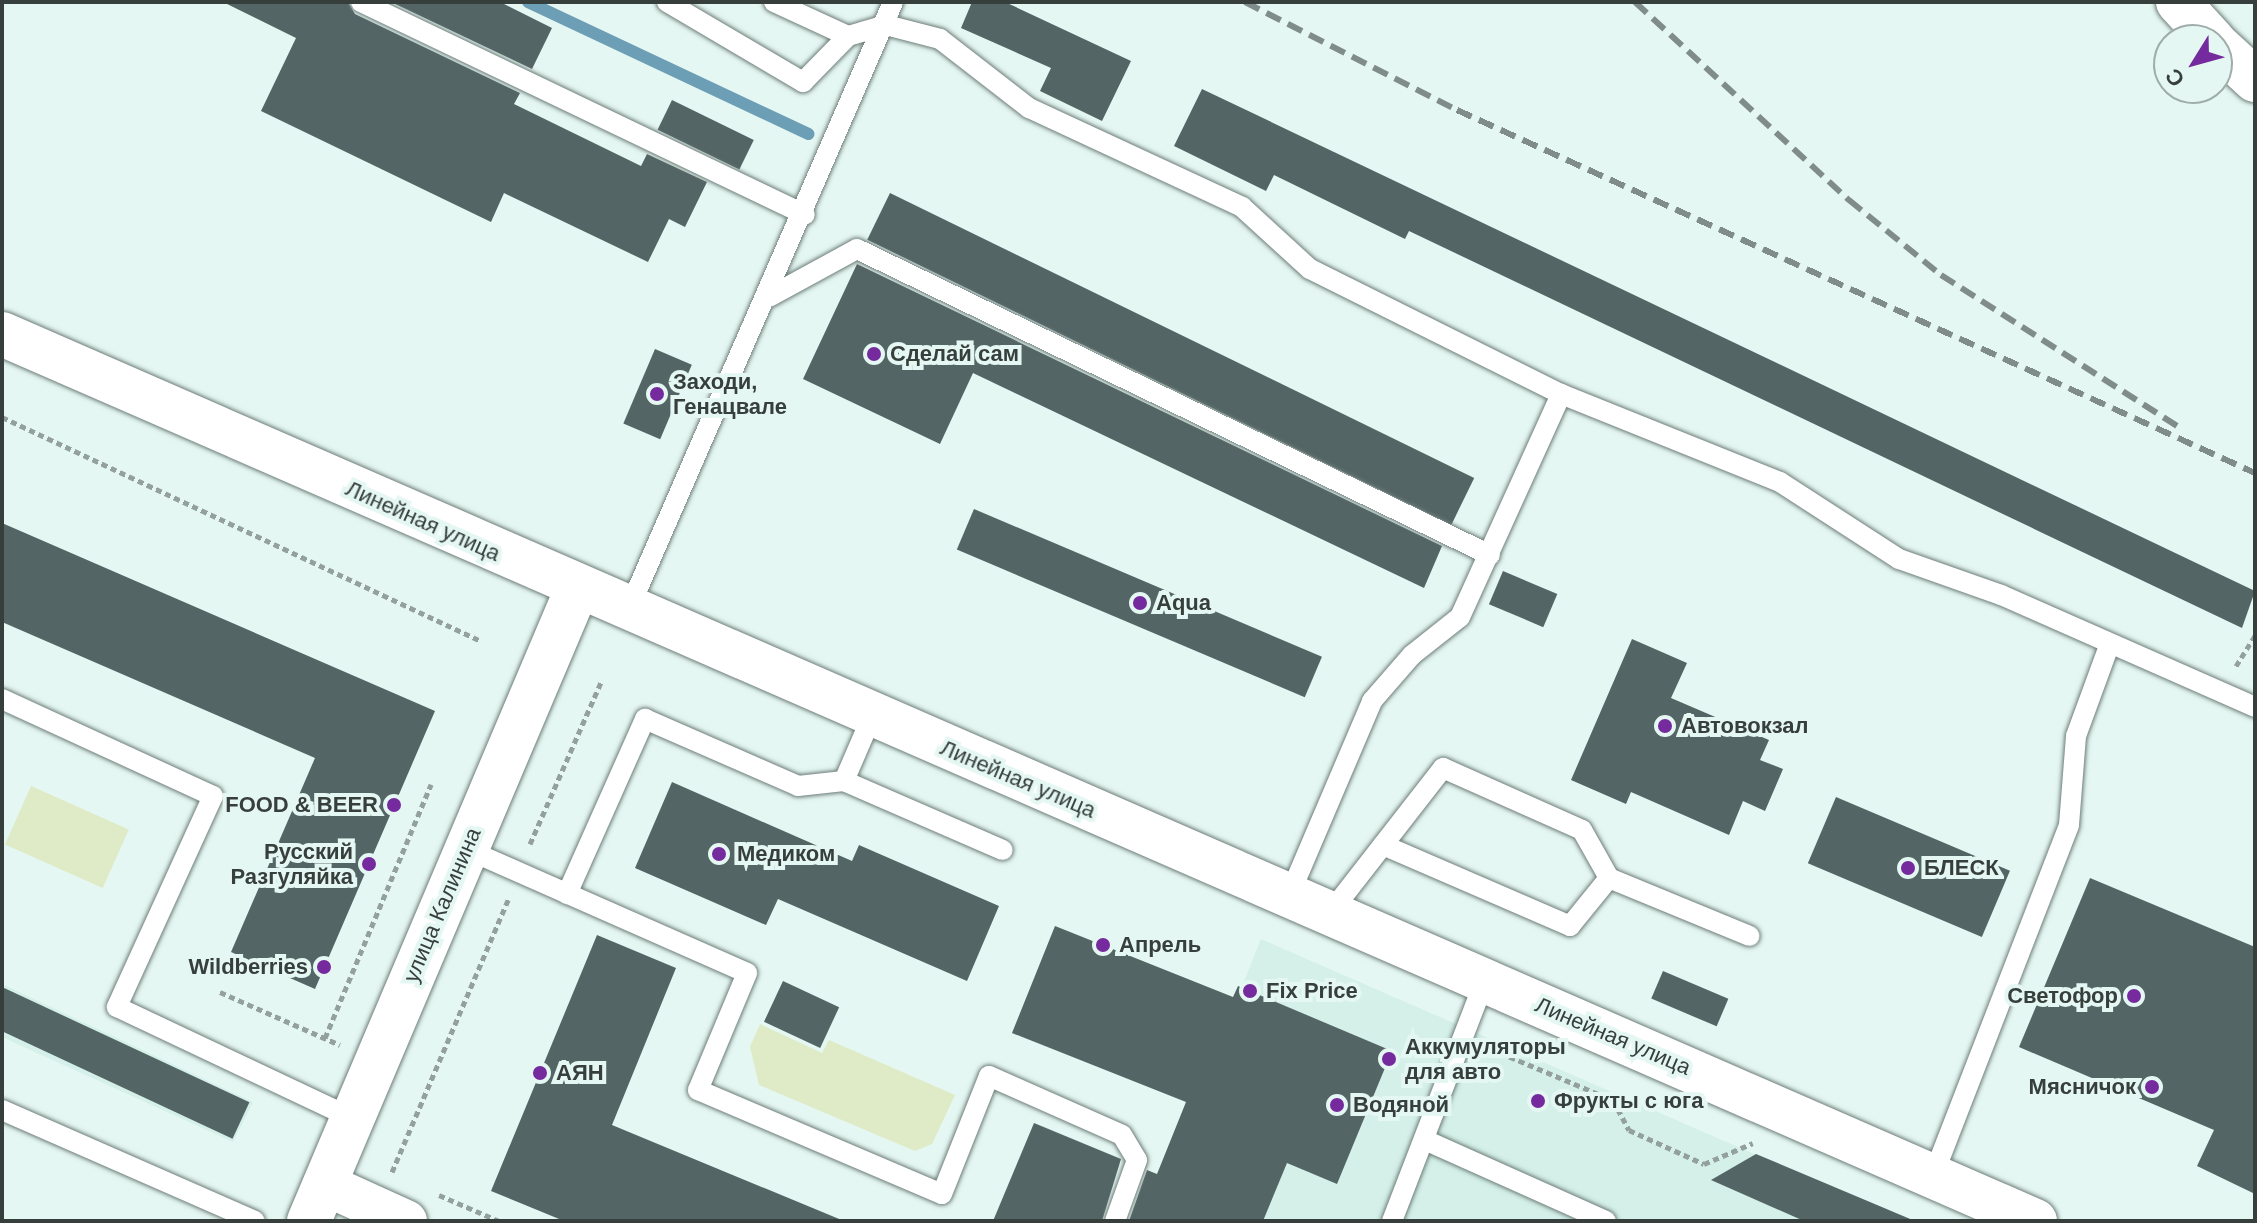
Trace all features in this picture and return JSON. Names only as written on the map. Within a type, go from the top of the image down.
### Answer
[{"type":"main road","points":[[2178,2],[2198,24]]},
{"type":"main road","points":[[2233,60],[2255,80]]},
{"type":"main road","name":"Линейная улица","points":[[2,334],[577,589],[2035,1221]]},
{"type":"main road","name":"улица Калинина","points":[[316,1203],[577,589]]},
{"type":"street","points":[[316,1203],[402,1195]]},
{"type":"lane","points":[[361,2],[805,215]]},
{"type":"lane","points":[[667,2],[803,82],[848,36],[886,25],[940,39],[1029,108],[1242,207],[1310,269],[1561,394],[1780,482],[1899,559],[2001,595],[2109,646],[2255,707]]},
{"type":"lane","points":[[774,2],[848,36]]},
{"type":"lane","points":[[628,611],[805,215],[893,2]]},
{"type":"lane","points":[[769,297],[857,249],[1490,555]]},
{"type":"lane","points":[[1289,896],[1372,701],[1412,655],[1460,617],[1561,394]]},
{"type":"lane","points":[[1933,1176],[2069,825],[2076,736],[2109,646]]},
{"type":"lane","points":[[2,699],[213,796],[117,1007],[352,1118]]},
{"type":"lane","points":[[844,781],[872,716]]},
{"type":"lane","points":[[567,894],[645,719],[798,786],[844,781],[1003,850]]},
{"type":"lane","points":[[1330,913],[1443,768],[1582,830],[1609,878],[1750,936]]},
{"type":"lane","points":[[1383,845],[1570,926],[1609,878]]},
{"type":"lane","points":[[466,849],[747,973],[698,1090],[942,1194],[989,1076],[1122,1135],[1137,1160],[1115,1221]]},
{"type":"lane","points":[[1392,1221],[1427,1141],[1485,980]]},
{"type":"lane","points":[[2,1110],[255,1221]]},
{"type":"lane","points":[[1427,1141],[1606,1221]]},
{"type":"path","points":[[2,417],[479,640]]},
{"type":"path","points":[[499,1221],[402,1195],[518,872],[602,680]]},
{"type":"path","points":[[325,1038],[431,784]]},
{"type":"path","points":[[220,992],[376,1061]]},
{"type":"path","points":[[1464,1038],[1613,1100],[1629,1130],[1704,1164],[1754,1143],[1768,1149]]},
{"type":"shaded area","points":[[1261,939],[1908,1221],[1148,1221]]},
{"type":"shaded area","points":[[2,984],[253,1102],[233,1142],[2,1037]]},
{"type":"green space","points":[[31,786],[129,830],[103,888],[5,844]]},
{"type":"green space","points":[[760,1024],[822,1053],[829,1040],[955,1095],[932,1144],[915,1151],[759,1085],[750,1047]]},
{"type":"building","points":[[223,2],[348,2],[355,14],[520,93],[514,104],[641,166],[647,154],[707,182],[685,227],[669,219],[648,262],[504,193],[491,222],[261,111],[296,38]]},
{"type":"building","points":[[391,2],[500,2],[552,28],[532,69]]},
{"type":"building","points":[[972,2],[1005,2],[1131,61],[1102,121],[1040,91],[1051,68],[961,28]]},
{"type":"building","points":[[1202,89],[2255,591],[2242,628],[1409,231],[1405,239],[1274,175],[1266,191],[1174,146]]},
{"type":"building","points":[[672,100],[754,140],[739,170],[658,130]]},
{"type":"building","points":[[890,193],[1474,478],[1451,525],[867,240]]},
{"type":"building","points":[[857,264],[1442,546],[1424,588],[973,373],[940,444],[803,379]]},
{"type":"building","name":"Заходи, Генацвале","points":[[655,349],[692,365],[660,439],[623,424]]},
{"type":"building","name":"Aqua","points":[[974,509],[1322,657],[1305,697],[957,550]]},
{"type":"building","points":[[2,523],[435,711],[315,989],[231,952],[315,758],[2,622]]},
{"type":"building","points":[[1503,571],[1557,594],[1543,627],[1489,604]]},
{"type":"building","name":"Автовокзал","points":[[1632,639],[1687,663],[1671,698],[1769,740],[1760,760],[1783,769],[1765,811],[1743,801],[1729,835],[1631,792],[1626,804],[1571,780]]},
{"type":"building","points":[[672,782],[852,861],[859,845],[999,906],[967,981],[778,899],[766,925],[635,868]]},
{"type":"building","name":"БЛЕСК","points":[[1836,797],[2010,871],[1982,937],[1808,863]]},
{"type":"building","name":"Светофор","points":[[2090,878],[2255,947],[2255,1194],[2197,1166],[2214,1130],[2019,1047]]},
{"type":"building","points":[[1055,926],[1233,997],[1238,986],[1392,1051],[1337,1184],[1287,1163],[1263,1221],[1129,1221],[1147,1170],[1157,1174],[1186,1102],[1012,1033]]},
{"type":"building","points":[[597,935],[676,968],[612,1125],[844,1221],[564,1221],[491,1191]]},
{"type":"building","points":[[1663,971],[1728,999],[1717,1026],[1651,999]]},
{"type":"building","points":[[783,981],[839,1007],[820,1048],[764,1022]]},
{"type":"building","points":[[2,987],[249,1102],[233,1139],[2,1031]]},
{"type":"building","points":[[1034,1123],[1121,1159],[1102,1221],[993,1221]]},
{"type":"building","points":[[1756,1154],[1915,1221],[1804,1221],[1711,1180]]},
{"type":"waterway","points":[[528,2],[809,134]]},
{"type":"railway","points":[[1245,2],[1457,110],[2255,473]]},
{"type":"railway","points":[[1635,2],[1849,200],[1941,275],[2183,430]]},
{"type":"place","name":"Сделай сам","points":[[874,354]]},
{"type":"place","name":"Заходи, Генацвале","points":[[657,394]]},
{"type":"place","name":"Aqua","points":[[1140,603]]},
{"type":"place","name":"Автовокзал","points":[[1665,726]]},
{"type":"place","name":"FOOD & BEER","points":[[394,805]]},
{"type":"place","name":"Медиком","points":[[719,854]]},
{"type":"place","name":"Русский Разгуляйка","points":[[369,864]]},
{"type":"place","name":"БЛЕСК","points":[[1908,868]]},
{"type":"place","name":"Апрель","points":[[1103,945]]},
{"type":"place","name":"Wildberries","points":[[324,967]]},
{"type":"place","name":"Fix Price","points":[[1250,991]]},
{"type":"place","name":"Светофор","points":[[2134,996]]},
{"type":"place","name":"Аккумуляторы для авто","points":[[1389,1059]]},
{"type":"place","name":"АЯН","points":[[540,1073]]},
{"type":"place","name":"Мясничок","points":[[2152,1087]]},
{"type":"place","name":"Фрукты с юга","points":[[1538,1101]]},
{"type":"place","name":"Водяной","points":[[1337,1105]]}]
